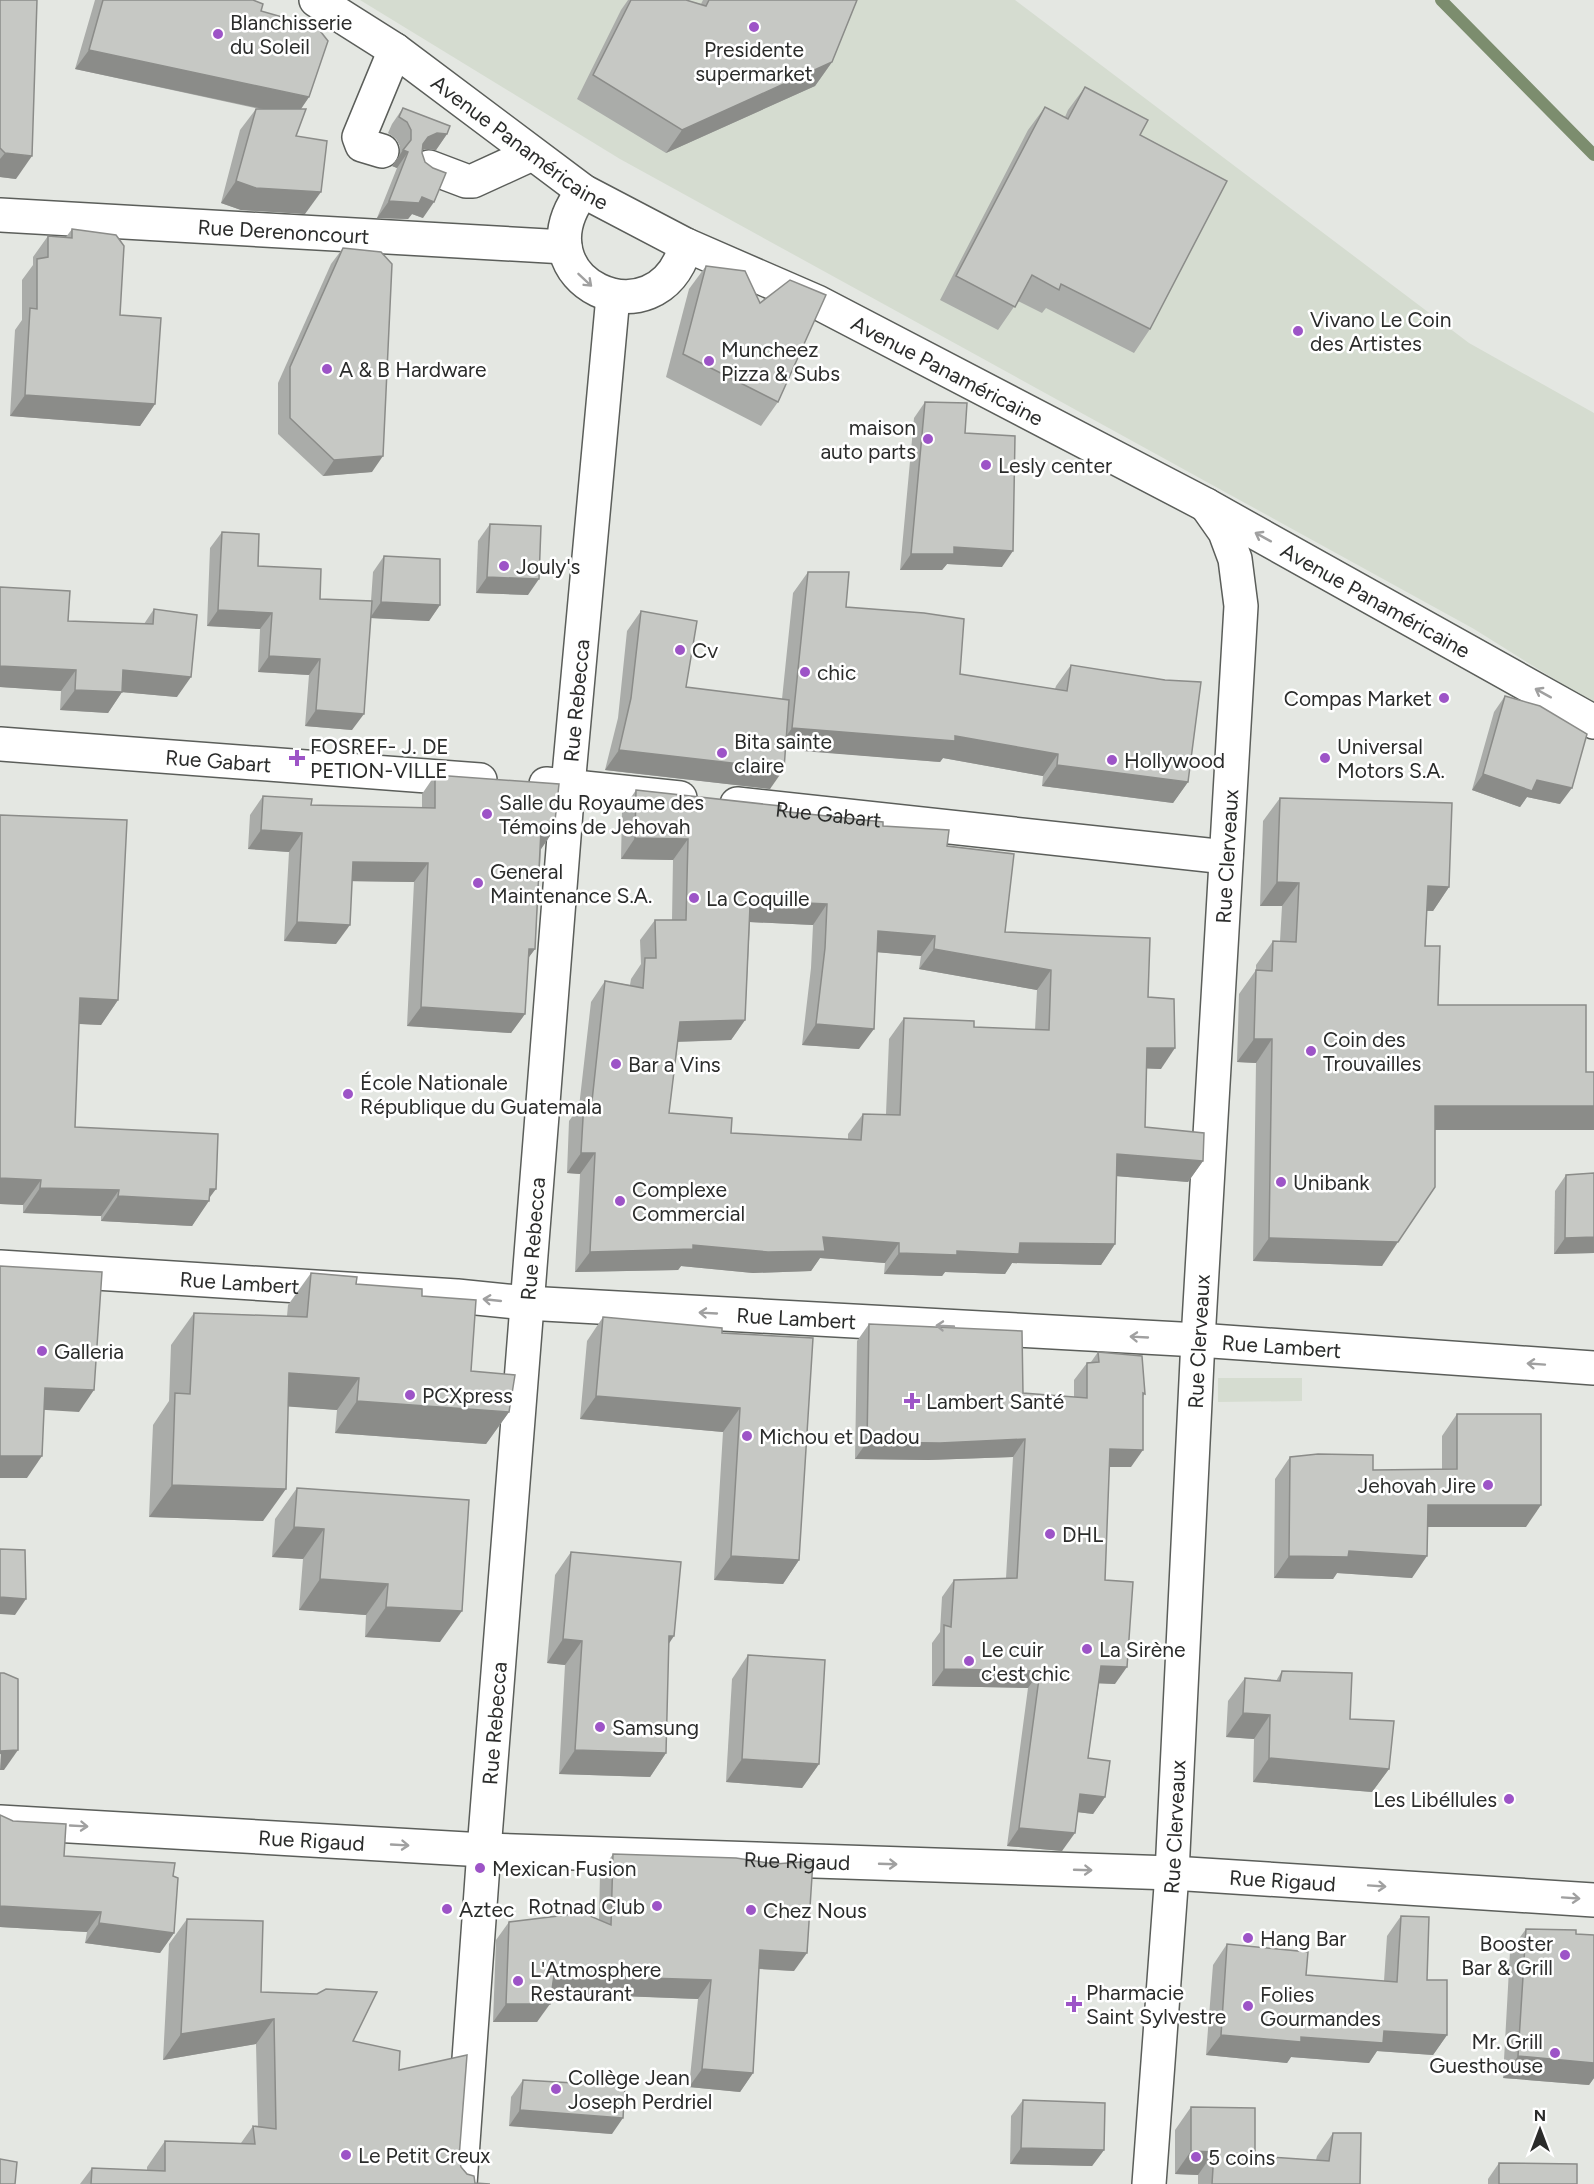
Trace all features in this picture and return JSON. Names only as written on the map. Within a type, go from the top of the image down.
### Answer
[{"type":"street","name":"Avenue Panaméricaine","points":[[316,0],[395,50],[583,191],[686,245],[817,302],[1206,505],[1594,722]]},
{"type":"street","points":[[382,151],[362,145],[359,137],[395,50]]},
{"type":"street","points":[[429,167],[466,181],[473,181],[532,154]]},
{"type":"street","points":[[583,191],[570,208],[564,227],[565,247],[570,264],[582,279],[596,290],[614,296],[627,297],[642,294],[660,285],[675,271],[686,245]]},
{"type":"street","name":"Rue Derenoncourt","points":[[0,215],[565,247]]},
{"type":"street","name":"Rue Rebecca","points":[[460,2184],[526,1303],[568,786],[614,296]]},
{"type":"street","name":"Rue Clerveaux","points":[[1149,2184],[1172,1873],[1198,1340],[1241,606],[1235,559],[1225,532],[1206,505]]},
{"type":"street","name":"Rue Gabart","points":[[0,744],[568,786],[1226,856]]},
{"type":"street","name":"Rue Lambert","points":[[0,1267],[457,1296],[526,1303],[1198,1340],[1594,1368]]},
{"type":"street","name":"Rue Rigaud","points":[[0,1822],[484,1850],[1172,1873],[1594,1900]]},
{"type":"shaded area","points":[[360,0],[1015,0],[1469,343],[1594,413],[1594,704],[1474,629],[620,159]]},
{"type":"shaded area","points":[[1218,1378],[1302,1378],[1302,1401],[1218,1402]]},
{"type":"building","points":[[0,0],[37,0],[32,156],[5,153],[0,148]]},
{"type":"building","points":[[103,0],[253,0],[263,4],[261,11],[317,27],[328,41],[309,97],[89,50]]},
{"type":"building","points":[[631,0],[686,0],[706,6],[709,0],[857,0],[832,62],[682,130],[593,75]]},
{"type":"building","points":[[1085,87],[1148,120],[1140,135],[1227,181],[1150,329],[1061,284],[1059,290],[1032,275],[1015,307],[956,276],[1045,107],[1068,119]]},
{"type":"building","points":[[403,108],[450,126],[447,134],[437,133],[428,137],[423,144],[422,153],[425,162],[446,173],[434,202],[422,197],[419,203],[389,201],[408,152],[403,150],[411,140],[411,130],[407,122],[399,117]]},
{"type":"building","points":[[256,109],[306,109],[296,136],[327,141],[321,192],[256,188],[236,181]]},
{"type":"building","points":[[72,229],[116,235],[124,246],[120,315],[161,318],[155,404],[25,395],[30,308],[37,309],[37,259],[48,257],[48,236],[72,238]]},
{"type":"building","name":"A & B Hardware","points":[[343,248],[381,252],[392,264],[383,456],[334,460],[290,418],[290,367]]},
{"type":"building","points":[[706,266],[745,271],[760,303],[790,280],[826,295],[778,402],[683,354]]},
{"type":"building","points":[[925,402],[967,403],[965,433],[1015,436],[1013,551],[954,547],[954,554],[911,554]]},
{"type":"building","points":[[490,524],[541,526],[539,579],[487,577]]},
{"type":"building","points":[[222,532],[259,534],[258,566],[321,569],[320,599],[372,601],[364,714],[316,710],[320,659],[269,656],[272,613],[218,610]]},
{"type":"building","points":[[384,556],[440,559],[440,605],[381,602]]},
{"type":"building","points":[[808,572],[849,572],[846,607],[924,613],[964,619],[960,674],[1067,691],[1071,665],[1165,680],[1201,682],[1188,782],[1057,765],[1058,754],[955,736],[955,741],[792,728]]},
{"type":"building","points":[[0,587],[70,591],[68,621],[153,624],[154,609],[197,615],[191,677],[123,670],[122,692],[75,690],[76,670],[0,666]]},
{"type":"building","points":[[641,611],[697,621],[686,687],[789,700],[784,769],[619,750],[631,698]]},
{"type":"building","points":[[1505,696],[1540,706],[1587,734],[1572,788],[1537,780],[1532,791],[1483,774]]},
{"type":"building","points":[[435,775],[559,784],[554,830],[541,830],[535,949],[529,949],[525,1014],[421,1007],[428,863],[353,862],[350,925],[297,922],[302,833],[261,830],[263,796],[312,799],[311,805],[435,808]]},
{"type":"building","points":[[636,790],[781,806],[780,811],[883,822],[883,826],[949,830],[947,846],[1014,854],[1005,932],[1150,938],[1148,997],[1174,999],[1175,1048],[1147,1048],[1145,1127],[1204,1133],[1203,1161],[1117,1154],[1115,1244],[1020,1243],[1019,1254],[957,1251],[957,1255],[899,1253],[899,1243],[823,1237],[825,1251],[768,1252],[693,1245],[693,1249],[590,1252],[595,1153],[581,1153],[584,1101],[592,1101],[605,981],[643,988],[645,958],[656,958],[655,920],[686,920],[688,839],[635,838]],"holes":[[[760,901],[827,904],[825,948],[816,1024],[874,1029],[878,931],[935,936],[934,949],[1051,970],[1049,1030],[974,1027],[974,1021],[904,1018],[900,1115],[863,1114],[861,1140],[731,1133],[732,1118],[669,1113],[680,1022],[745,1020],[750,906],[760,906]]]},
{"type":"building","points":[[1280,798],[1452,803],[1449,887],[1428,886],[1425,946],[1440,946],[1438,1005],[1586,1005],[1586,1072],[1594,1072],[1594,1106],[1435,1106],[1435,1187],[1398,1242],[1269,1238],[1272,1039],[1254,1039],[1256,970],[1272,971],[1273,941],[1296,942],[1299,883],[1277,882]]},
{"type":"building","points":[[0,815],[127,820],[118,1000],[80,998],[75,1127],[218,1134],[216,1189],[210,1189],[209,1201],[118,1196],[119,1190],[40,1188],[41,1180],[0,1178]]},
{"type":"building","points":[[1594,1173],[1594,1237],[1565,1238],[1566,1175]]},
{"type":"building","name":"Galleria","points":[[0,1266],[102,1272],[94,1390],[45,1388],[42,1456],[0,1456]]},
{"type":"building","points":[[311,1273],[357,1277],[356,1284],[422,1289],[422,1296],[476,1300],[471,1371],[515,1375],[509,1412],[357,1401],[359,1378],[289,1373],[286,1489],[172,1485],[175,1393],[190,1394],[194,1313],[307,1317]]},
{"type":"building","points":[[603,1317],[722,1328],[722,1333],[813,1338],[799,1560],[731,1556],[740,1408],[596,1396]]},
{"type":"building","points":[[869,1324],[1022,1331],[1023,1393],[1087,1398],[1087,1363],[1099,1362],[1098,1352],[1142,1356],[1145,1394],[1143,1393],[1143,1450],[1110,1449],[1105,1580],[1133,1582],[1127,1667],[1101,1666],[1088,1758],[1110,1761],[1105,1797],[1080,1794],[1075,1833],[1019,1828],[1040,1671],[944,1669],[944,1625],[951,1627],[954,1580],[1017,1578],[1025,1439],[940,1443],[867,1442]]},
{"type":"building","points":[[1457,1414],[1541,1414],[1541,1505],[1428,1505],[1427,1556],[1349,1551],[1348,1557],[1289,1556],[1290,1457],[1318,1454],[1373,1455],[1373,1470],[1457,1469]]},
{"type":"building","points":[[297,1488],[469,1500],[462,1611],[386,1607],[388,1584],[320,1579],[324,1529],[294,1527]]},
{"type":"building","points":[[0,1549],[25,1550],[26,1599],[0,1597]]},
{"type":"building","points":[[571,1552],[681,1562],[674,1636],[669,1636],[666,1753],[575,1750],[582,1641],[563,1639]]},
{"type":"building","points":[[748,1655],[825,1660],[819,1764],[742,1759]]},
{"type":"building","points":[[1282,1671],[1352,1673],[1350,1719],[1394,1721],[1389,1769],[1269,1758],[1270,1715],[1243,1713],[1245,1678],[1280,1681]]},
{"type":"building","points":[[0,1673],[18,1679],[18,1750],[1,1751],[0,1754]]},
{"type":"building","points":[[0,1815],[13,1821],[66,1824],[64,1856],[175,1863],[173,1876],[178,1878],[174,1933],[99,1923],[101,1912],[0,1906]]},
{"type":"building","points":[[613,1854],[736,1858],[775,1864],[813,1861],[807,1953],[760,1950],[753,2073],[702,2069],[711,1980],[554,1975],[550,2004],[506,2004],[509,1922],[583,1913],[611,1925]]},
{"type":"building","points":[[1401,1916],[1429,1917],[1427,1980],[1447,1980],[1447,2035],[1384,2031],[1383,2043],[1301,2037],[1301,2042],[1221,2035],[1227,1944],[1308,1952],[1306,1975],[1397,1982]]},
{"type":"building","points":[[187,1919],[263,1921],[261,1992],[317,1994],[326,1989],[377,1992],[353,2041],[400,2051],[399,2070],[467,2055],[459,2158],[461,2167],[467,2174],[474,2176],[475,2183],[490,2184],[91,2184],[92,2168],[165,2171],[165,2141],[255,2144],[253,2126],[276,2129],[274,2019],[181,2034]]},
{"type":"building","points":[[1526,1929],[1576,1930],[1576,1934],[1594,1935],[1594,2063],[1518,2056]]},
{"type":"building","points":[[523,2080],[625,2086],[623,2118],[520,2110]]},
{"type":"building","points":[[1023,2100],[1105,2103],[1104,2150],[1021,2148]]},
{"type":"building","points":[[1191,2107],[1255,2108],[1255,2156],[1329,2161],[1333,2133],[1361,2133],[1360,2184],[1212,2184],[1214,2152],[1191,2151]]},
{"type":"building","points":[[0,2159],[17,2162],[15,2184],[0,2184]]},
{"type":"building","points":[[1499,2163],[1577,2164],[1577,2184],[1499,2184]]},
{"type":"waterway","points":[[1441,0],[1594,155]]},
{"type":"place","name":"Presidente supermarket","points":[[754,27]]},
{"type":"place","name":"Blanchisserie du Soleil","points":[[218,34]]},
{"type":"place","name":"Vivano Le Coin des Artistes","points":[[1298,331]]},
{"type":"place","name":"Muncheez Pizza & Subs","points":[[709,361]]},
{"type":"place","name":"A & B Hardware","points":[[327,369]]},
{"type":"place","name":"maison auto parts","points":[[928,439]]},
{"type":"place","name":"Lesly center","points":[[986,465]]},
{"type":"place","name":"Jouly's","points":[[504,566]]},
{"type":"place","name":"Cv","points":[[680,650]]},
{"type":"place","name":"chic","points":[[805,672]]},
{"type":"place","name":"Compas Market","points":[[1444,698]]},
{"type":"place","name":"Bita sainte claire","points":[[722,753]]},
{"type":"place","name":"FOSREF- J. DE PETION-VILLE","points":[[297,758]]},
{"type":"place","name":"Universal Motors S.A.","points":[[1325,758]]},
{"type":"place","name":"Hollywood","points":[[1112,760]]},
{"type":"place","name":"Salle du Royaume des Témoins de Jehovah","points":[[487,814]]},
{"type":"place","name":"General Maintenance S.A.","points":[[478,883]]},
{"type":"place","name":"La Coquille","points":[[694,898]]},
{"type":"place","name":"Coin des Trouvailles","points":[[1311,1051]]},
{"type":"place","name":"Bar a Vins","points":[[616,1064]]},
{"type":"place","name":"École Nationale République du Guatemala","points":[[348,1094]]},
{"type":"place","name":"Unibank","points":[[1281,1182]]},
{"type":"place","name":"Complexe Commercial","points":[[620,1201]]},
{"type":"place","name":"Galleria","points":[[42,1351]]},
{"type":"place","name":"PCXpress","points":[[410,1395]]},
{"type":"place","name":"Lambert Santé","points":[[912,1401]]},
{"type":"place","name":"Michou et Dadou","points":[[747,1436]]},
{"type":"place","name":"Jehovah Jire","points":[[1488,1485]]},
{"type":"place","name":"DHL","points":[[1050,1534]]},
{"type":"place","name":"La Sirène","points":[[1087,1649]]},
{"type":"place","name":"Le cuir c'est chic","points":[[969,1661]]},
{"type":"place","name":"Samsung","points":[[600,1727]]},
{"type":"place","name":"Les Libéllules","points":[[1509,1799]]},
{"type":"place","name":"Mexican Fusion","points":[[480,1868]]},
{"type":"place","name":"Rotnad Club","points":[[657,1906]]},
{"type":"place","name":"Aztec","points":[[447,1909]]},
{"type":"place","name":"Chez Nous","points":[[751,1910]]},
{"type":"place","name":"Hang Bar","points":[[1248,1938]]},
{"type":"place","name":"Booster Bar & Grill","points":[[1565,1955]]},
{"type":"place","name":"L'Atmosphere Restaurant","points":[[518,1981]]},
{"type":"place","name":"Pharmacie Saint Sylvestre","points":[[1074,2004]]},
{"type":"place","name":"Folies Gourmandes","points":[[1248,2006]]},
{"type":"place","name":"Mr. Grill Guesthouse","points":[[1555,2053]]},
{"type":"place","name":"Collège Jean Joseph Perdriel","points":[[556,2089]]},
{"type":"place","name":"Le Petit Creux","points":[[346,2155]]},
{"type":"place","name":"5 coins","points":[[1196,2157]]}]
